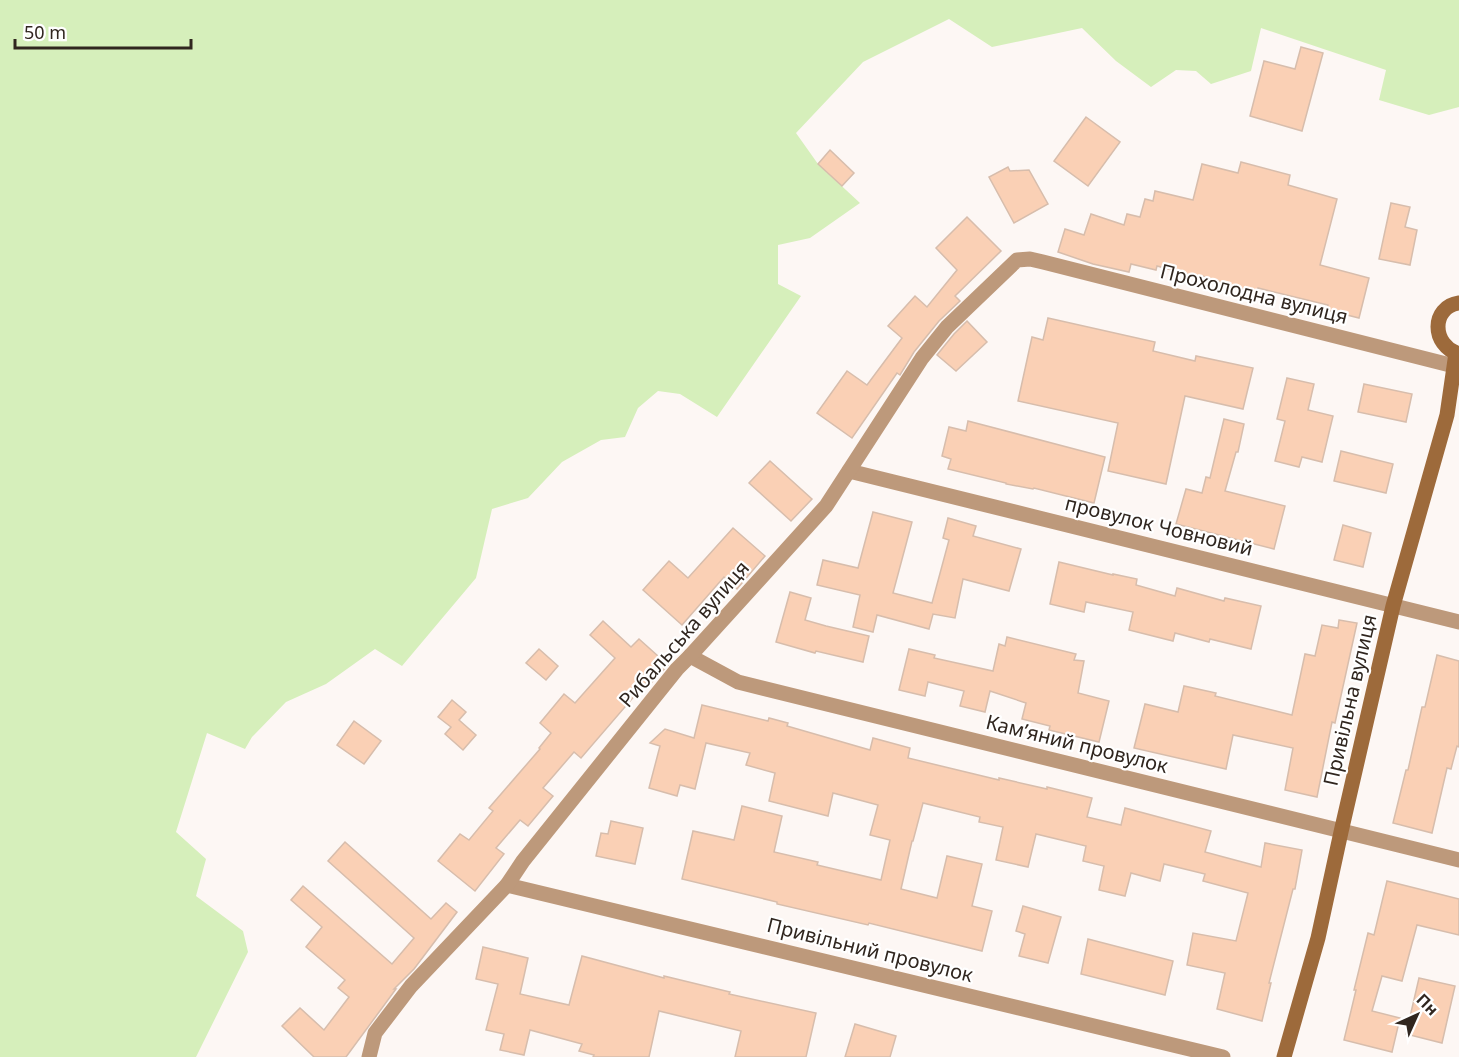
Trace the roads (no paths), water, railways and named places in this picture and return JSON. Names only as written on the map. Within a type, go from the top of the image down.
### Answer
[{"type":"street","name":"Рибальська вулиця","points":[[369,1057],[375,1033],[411,986],[507,885],[523,861],[676,669],[826,506],[922,358],[947,327],[1017,260],[1030,259],[1043,262]]},
{"type":"street","name":"Прохолодна вулиця","points":[[1043,262],[1456,358]]},
{"type":"street","points":[[1456,358],[1438,336],[1438,323],[1443,312],[1453,304],[1459,303]]},
{"type":"street","name":"Привільна вулиця","points":[[1284,1057],[1318,938],[1393,606],[1447,416],[1456,358]]},
{"type":"street","name":"провулок Човновий","points":[[849,471],[1459,622]]},
{"type":"street","name":"Камʼяний провулок","points":[[690,656],[738,682],[1459,860]]},
{"type":"street","name":"Привільний провулок","points":[[507,885],[1223,1057]]}]
